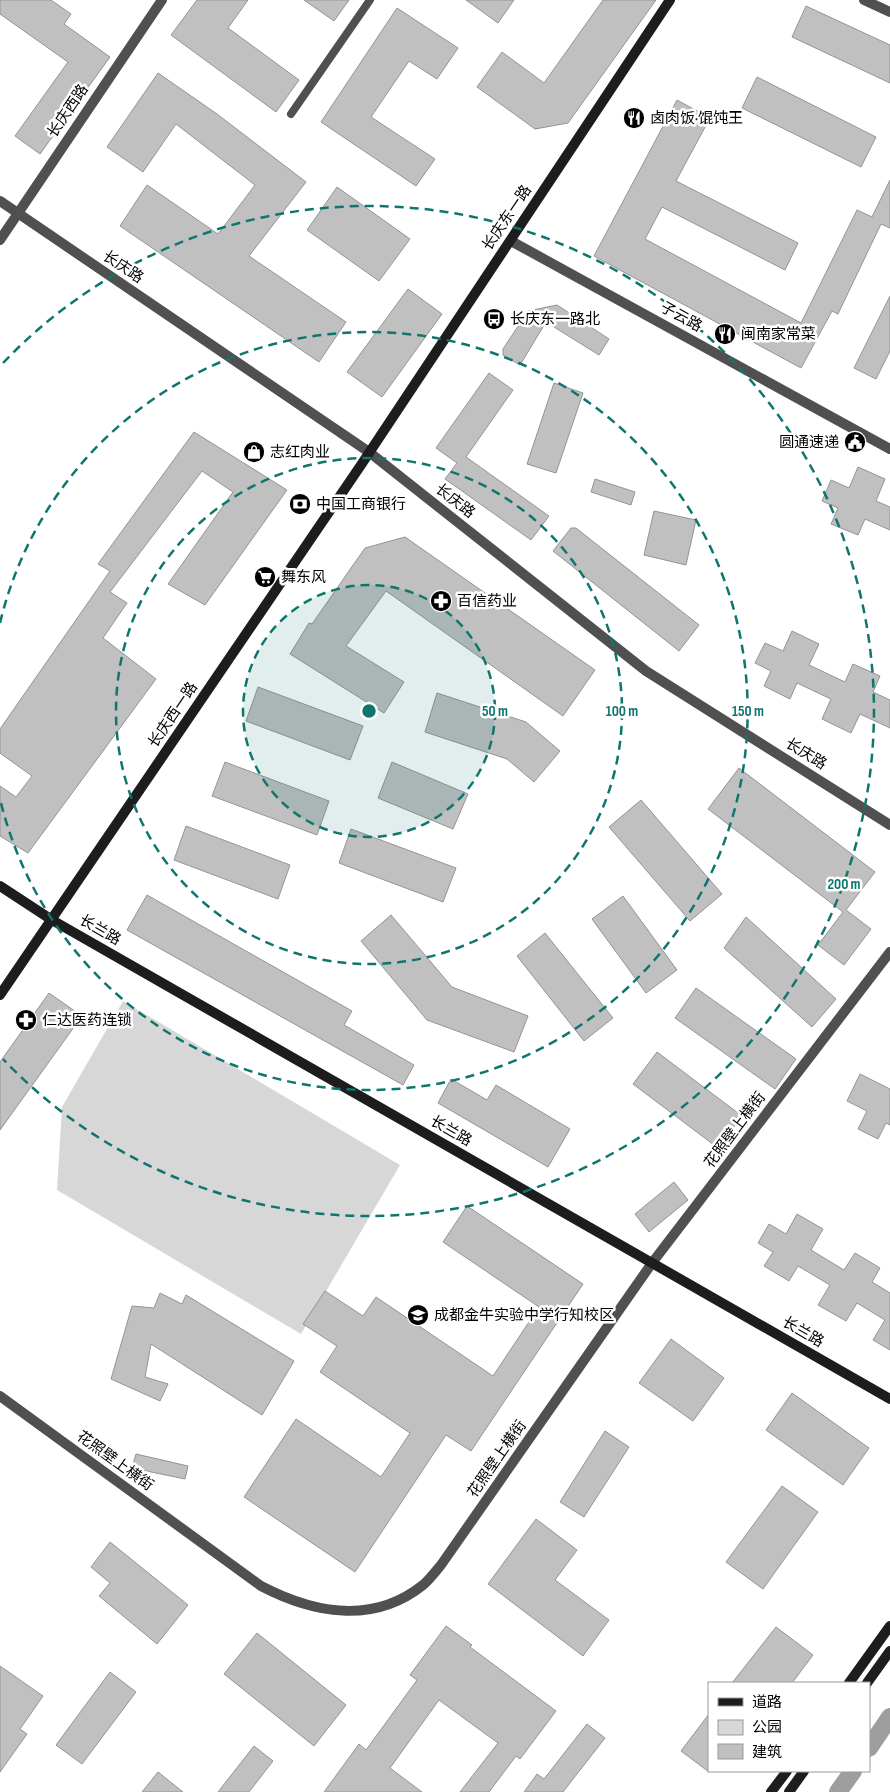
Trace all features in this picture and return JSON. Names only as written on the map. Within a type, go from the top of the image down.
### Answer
[{"type":"main road","name":"长庆东一路","points":[[369,452],[670,0]]},
{"type":"main road","name":"长庆西一路","points":[[0,995],[369,452]]},
{"type":"main road","name":"长兰路","points":[[0,886],[52,920],[890,1399]]},
{"type":"main road","points":[[850,1682],[890,1626]]},
{"type":"main road","points":[[868,1682],[890,1651]]},
{"type":"main road","points":[[772,1792],[786,1772]]},
{"type":"main road","points":[[789,1792],[803,1772]]},
{"type":"street","name":"长庆西路","points":[[0,240],[162,0]]},
{"type":"street","points":[[864,0],[890,12]]},
{"type":"street","name":"长庆路","points":[[0,201],[369,452],[646,671],[890,825]]},
{"type":"street","name":"子云路","points":[[511,240],[890,449]]},
{"type":"street","name":"花照壁上横街","points":[[0,1396],[261,1586],[288,1600],[311,1607],[342,1612],[373,1609],[399,1598],[422,1585],[441,1565],[652,1263],[890,952]]},
{"type":"lane","points":[[291,114],[370,0]]},
{"type":"green space","points":[[123,1001],[400,1165],[301,1334],[57,1190],[62,1107]]},
{"type":"building","points":[[0,0],[51,0],[71,14],[64,24],[110,57],[40,154],[15,136],[68,62],[0,14]]},
{"type":"building","points":[[197,0],[248,0],[228,28],[299,80],[276,112],[171,35]]},
{"type":"building","points":[[304,0],[349,0],[334,21]]},
{"type":"building","points":[[466,0],[514,0],[498,23]]},
{"type":"building","points":[[603,0],[656,0],[568,123],[535,129],[477,87],[502,52],[544,83]]},
{"type":"building","points":[[806,6],[890,45],[890,83],[792,37]]},
{"type":"building","points":[[397,8],[458,48],[437,79],[409,61],[371,117],[435,159],[416,186],[321,122]]},
{"type":"building","points":[[158,73],[217,114],[306,182],[249,256],[346,322],[319,362],[120,226],[147,185],[218,234],[255,185],[176,124],[143,172],[107,147]]},
{"type":"building","points":[[757,77],[876,137],[861,167],[742,108]]},
{"type":"building","points":[[677,100],[710,118],[676,181],[798,243],[785,270],[662,207],[645,239],[801,323],[857,210],[872,217],[890,180],[890,228],[881,224],[838,314],[832,311],[801,368],[594,256]]},
{"type":"building","points":[[337,187],[410,239],[379,281],[307,230]]},
{"type":"building","points":[[408,289],[442,314],[382,397],[347,372]]},
{"type":"building","points":[[890,296],[890,351],[876,379],[854,368]]},
{"type":"building","points":[[557,305],[609,339],[599,355],[546,322],[520,365],[503,355],[503,349],[528,311]]},
{"type":"building","points":[[489,373],[513,390],[466,457],[549,516],[531,540],[445,479],[457,463],[436,448]]},
{"type":"building","points":[[554,383],[583,393],[556,473],[527,464]]},
{"type":"building","points":[[194,432],[287,490],[205,605],[168,584],[233,492],[202,471],[110,592],[127,603],[103,638],[156,679],[28,853],[0,836],[0,786],[16,797],[32,776],[0,753],[0,729],[110,571],[98,564]]},
{"type":"building","points":[[858,467],[885,479],[876,501],[890,507],[890,530],[865,519],[858,535],[831,524],[838,508],[822,501],[831,480],[849,488]]},
{"type":"building","points":[[595,479],[635,492],[631,505],[591,492]]},
{"type":"building","points":[[654,511],[696,520],[686,565],[644,555]]},
{"type":"building","points":[[571,528],[576,528],[699,625],[679,651],[553,551]]},
{"type":"building","points":[[405,537],[595,670],[563,716],[386,591],[346,646],[404,682],[384,713],[290,654],[309,623],[312,624],[365,548]]},
{"type":"building","points":[[792,631],[819,644],[809,665],[845,682],[853,664],[880,676],[873,692],[890,700],[890,728],[860,714],[851,733],[822,719],[831,699],[797,683],[790,699],[764,686],[771,671],[755,663],[765,643],[783,651]]},
{"type":"building","points":[[258,687],[363,726],[350,760],[246,721]]},
{"type":"building","points":[[437,693],[526,722],[560,751],[534,782],[507,759],[425,732]]},
{"type":"building","points":[[225,762],[329,801],[317,835],[212,796]]},
{"type":"building","points":[[392,762],[468,794],[453,829],[378,798]]},
{"type":"building","points":[[739,768],[875,872],[846,910],[871,929],[844,965],[818,945],[843,912],[708,809]]},
{"type":"building","points":[[641,800],[722,894],[690,921],[609,827]]},
{"type":"building","points":[[186,826],[290,865],[278,899],[174,860]]},
{"type":"building","points":[[351,829],[456,868],[443,902],[339,863]]},
{"type":"building","points":[[147,895],[352,1011],[344,1025],[414,1065],[403,1085],[127,930]]},
{"type":"building","points":[[623,896],[677,970],[646,993],[592,919]]},
{"type":"building","points":[[391,915],[452,987],[528,1016],[514,1052],[427,1020],[361,941]]},
{"type":"building","points":[[746,917],[836,999],[812,1027],[724,948]]},
{"type":"building","points":[[545,933],[613,1018],[584,1041],[517,956]]},
{"type":"building","points":[[696,988],[796,1059],[775,1089],[675,1018]]},
{"type":"building","points":[[49,993],[82,1016],[0,1130],[0,1062]]},
{"type":"building","points":[[657,1052],[742,1116],[718,1148],[633,1084]]},
{"type":"building","points":[[860,1074],[890,1089],[890,1125],[886,1123],[878,1139],[858,1129],[867,1111],[847,1101]]},
{"type":"building","points":[[451,1079],[487,1100],[496,1085],[570,1129],[548,1167],[438,1103]]},
{"type":"building","points":[[674,1182],[688,1200],[649,1232],[635,1214]]},
{"type":"building","points":[[467,1206],[583,1284],[471,1451],[446,1435],[355,1572],[244,1497],[296,1419],[381,1477],[410,1433],[320,1372],[337,1346],[303,1324],[325,1291],[363,1316],[376,1297],[493,1376],[539,1307],[443,1242]]},
{"type":"building","points":[[797,1214],[823,1229],[811,1250],[844,1270],[855,1253],[880,1268],[872,1282],[890,1293],[890,1350],[873,1340],[885,1320],[857,1303],[846,1321],[818,1305],[830,1285],[798,1266],[789,1281],[764,1266],[773,1252],[758,1243],[769,1224],[786,1234]]},
{"type":"building","points":[[160,1293],[182,1304],[186,1295],[294,1361],[262,1415],[151,1344],[145,1377],[168,1384],[160,1401],[111,1379],[132,1306],[154,1308]]},
{"type":"building","points":[[671,1339],[724,1378],[693,1421],[639,1383]]},
{"type":"building","points":[[792,1393],[869,1448],[843,1485],[766,1430]]},
{"type":"building","points":[[605,1431],[629,1447],[584,1517],[560,1502]]},
{"type":"building","points":[[136,1454],[188,1466],[185,1479],[132,1468]]},
{"type":"building","points":[[782,1486],[818,1512],[763,1589],[726,1562]]},
{"type":"building","points":[[536,1519],[577,1550],[555,1580],[609,1620],[583,1656],[488,1584]]},
{"type":"building","points":[[110,1542],[188,1605],[157,1644],[99,1596],[110,1583],[91,1567]]},
{"type":"building","points":[[446,1626],[472,1645],[470,1647],[556,1711],[520,1759],[516,1756],[489,1792],[460,1792],[498,1743],[439,1700],[390,1768],[422,1792],[324,1792],[359,1744],[366,1750],[417,1680],[410,1675]]},
{"type":"building","points":[[776,1627],[813,1655],[793,1682],[733,1682]]},
{"type":"building","points":[[257,1633],[346,1705],[314,1746],[224,1674]]},
{"type":"building","points":[[0,1666],[43,1696],[20,1729],[27,1734],[0,1772]]},
{"type":"building","points":[[110,1672],[136,1692],[82,1764],[56,1745]]},
{"type":"building","points":[[708,1715],[708,1771],[681,1751]]},
{"type":"building","points":[[587,1724],[605,1738],[563,1792],[524,1792],[537,1774],[544,1779]]},
{"type":"building","points":[[254,1746],[273,1761],[249,1792],[218,1792]]},
{"type":"building","points":[[158,1772],[183,1792],[142,1792]]},
{"type":"waterway","points":[[870,1747],[890,1717]]},
{"type":"waterway","points":[[838,1792],[852,1772]]},
{"type":"place","name":"卤肉饭·馄饨王","points":[[634,118]]},
{"type":"place","name":"长庆东一路北","points":[[494,319]]},
{"type":"place","name":"闽南家常菜","points":[[725,334]]},
{"type":"place","name":"圆通速递","points":[[855,442]]},
{"type":"place","name":"志红肉业","points":[[254,452]]},
{"type":"place","name":"中国工商银行","points":[[300,504]]},
{"type":"place","name":"舞东风","points":[[265,577]]},
{"type":"place","name":"百信药业","points":[[441,601]]},
{"type":"place","name":"仁达医药连锁","points":[[26,1020]]},
{"type":"place","name":"成都金牛实验中学行知校区","points":[[418,1315]]}]
